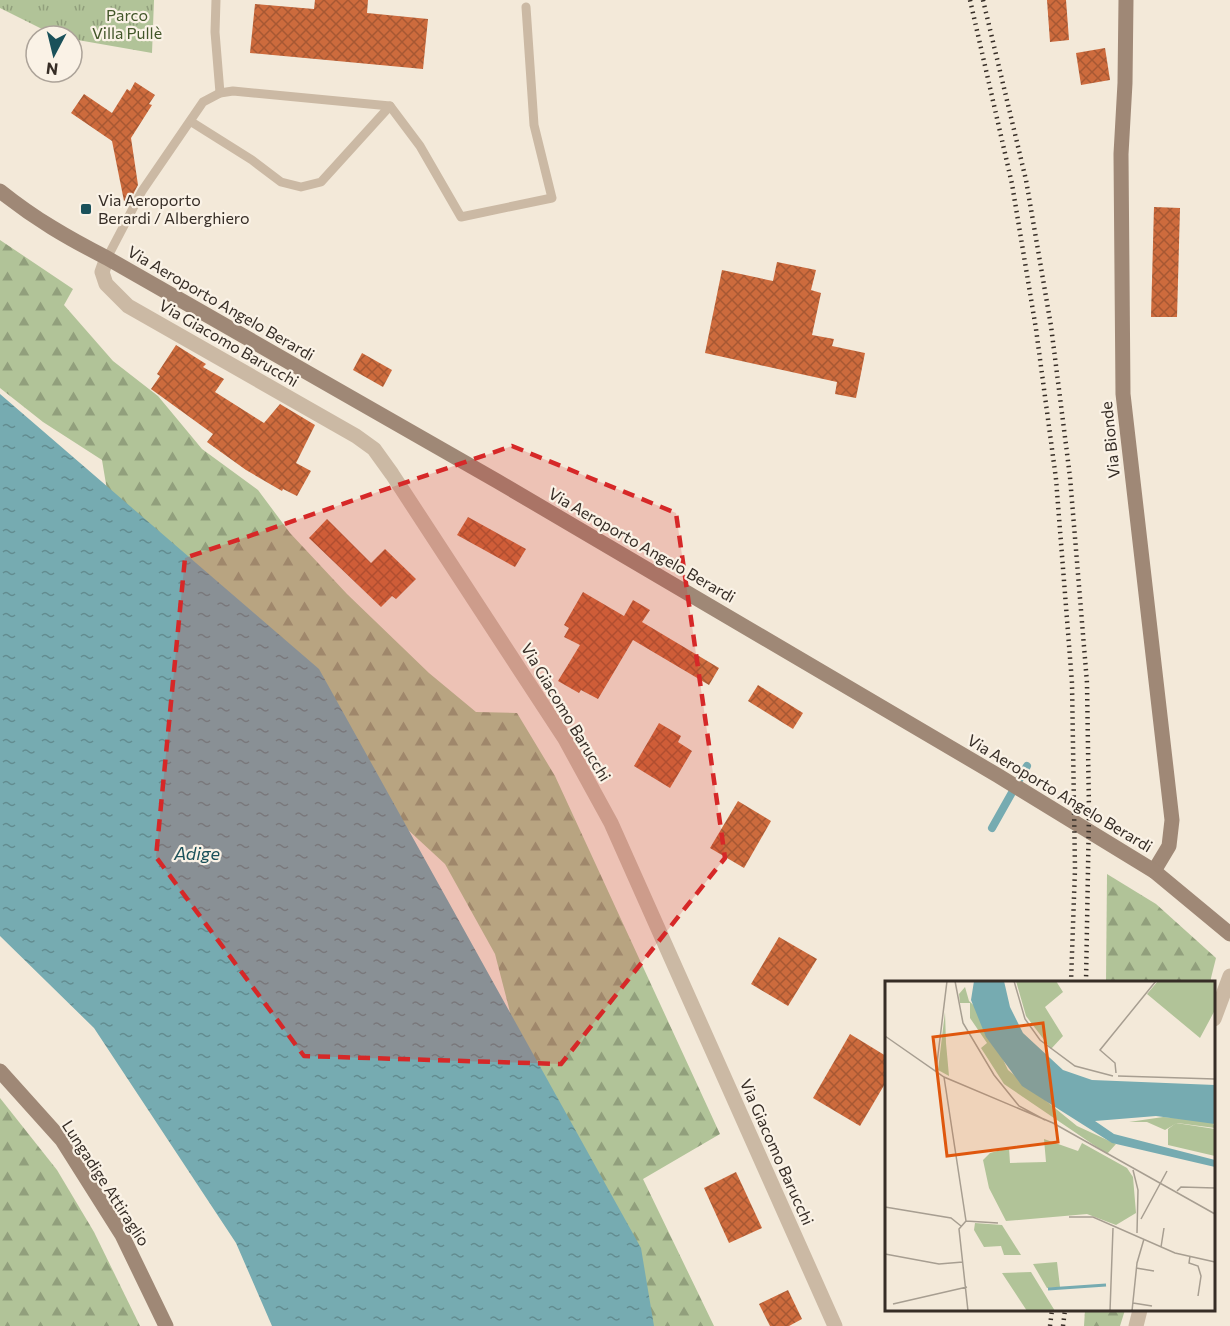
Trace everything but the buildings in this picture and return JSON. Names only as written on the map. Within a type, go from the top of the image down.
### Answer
[{"type":"street","name":"Via Bionde","points":[[1126,0],[1121,154],[1123,394],[1172,820],[1169,846],[1154,871]]},
{"type":"street","name":"Via Aeroporto Angelo Berardi","points":[[0,191],[59,234],[107,258],[497,481],[997,775],[1154,871],[1230,934]]},
{"type":"street","name":"Via Giacomo Barucchi","points":[[107,258],[102,272],[106,284],[128,306],[356,436],[374,449],[392,474],[565,738],[611,823],[835,1326]]},
{"type":"street","points":[[1215,1017],[1228,986]]},
{"type":"street","name":"Lungadige Attiraglio","points":[[0,1071],[62,1140],[122,1235],[166,1326]]},
{"type":"street","points":[[1136,1326],[1140,1311]]},
{"type":"lane","points":[[216,0],[215,32],[220,93],[233,91],[390,106],[420,146],[461,217],[552,198],[534,125],[526,7]]},
{"type":"lane","name":"Via Aeroporto Angelo Berardi","points":[[107,258],[142,191],[203,102],[220,93]]},
{"type":"lane","points":[[190,121],[252,160],[281,182],[301,187],[321,182],[390,106]]},
{"type":"highlighted area","points":[[512,446],[676,513],[725,858],[561,1064],[304,1056],[156,857],[185,558]]},
{"type":"green space","name":"Parco Villa Pullè","points":[[0,0],[154,0],[152,53],[84,41],[84,24],[32,24],[0,8]]},
{"type":"green space","points":[[0,240],[73,289],[64,305],[113,361],[158,396],[202,449],[258,490],[290,533],[347,594],[429,673],[476,712],[517,713],[555,776],[720,1134],[643,1179],[714,1326],[622,1326],[527,1078],[495,954],[445,864],[393,816],[110,508],[102,460],[43,422],[0,388]]},
{"type":"green space","points":[[1107,874],[1156,904],[1216,958],[1210,981],[1106,981]]},
{"type":"green space","points":[[0,1098],[57,1170],[94,1232],[140,1326],[0,1326]]},
{"type":"green space","points":[[1085,1311],[1125,1311],[1120,1326],[1084,1326]]},
{"type":"water","name":"Adige","points":[[0,394],[319,669],[641,1248],[654,1326],[272,1326],[236,1243],[94,1028],[0,936]]},
{"type":"waterway","points":[[992,828],[1027,766]]},
{"type":"railway","points":[[970,0],[1012,184],[1036,329],[1056,479],[1072,683],[1075,869],[1071,981]]},
{"type":"railway","points":[[983,0],[1026,180],[1051,326],[1070,477],[1087,683],[1089,812],[1086,981]]},
{"type":"railway","points":[[1050,1326],[1052,1311]]},
{"type":"railway","points":[[1063,1326],[1065,1311]]},
{"type":"place","name":"Via Aeroporto Berardi / Alberghiero","points":[[86,209]]}]
